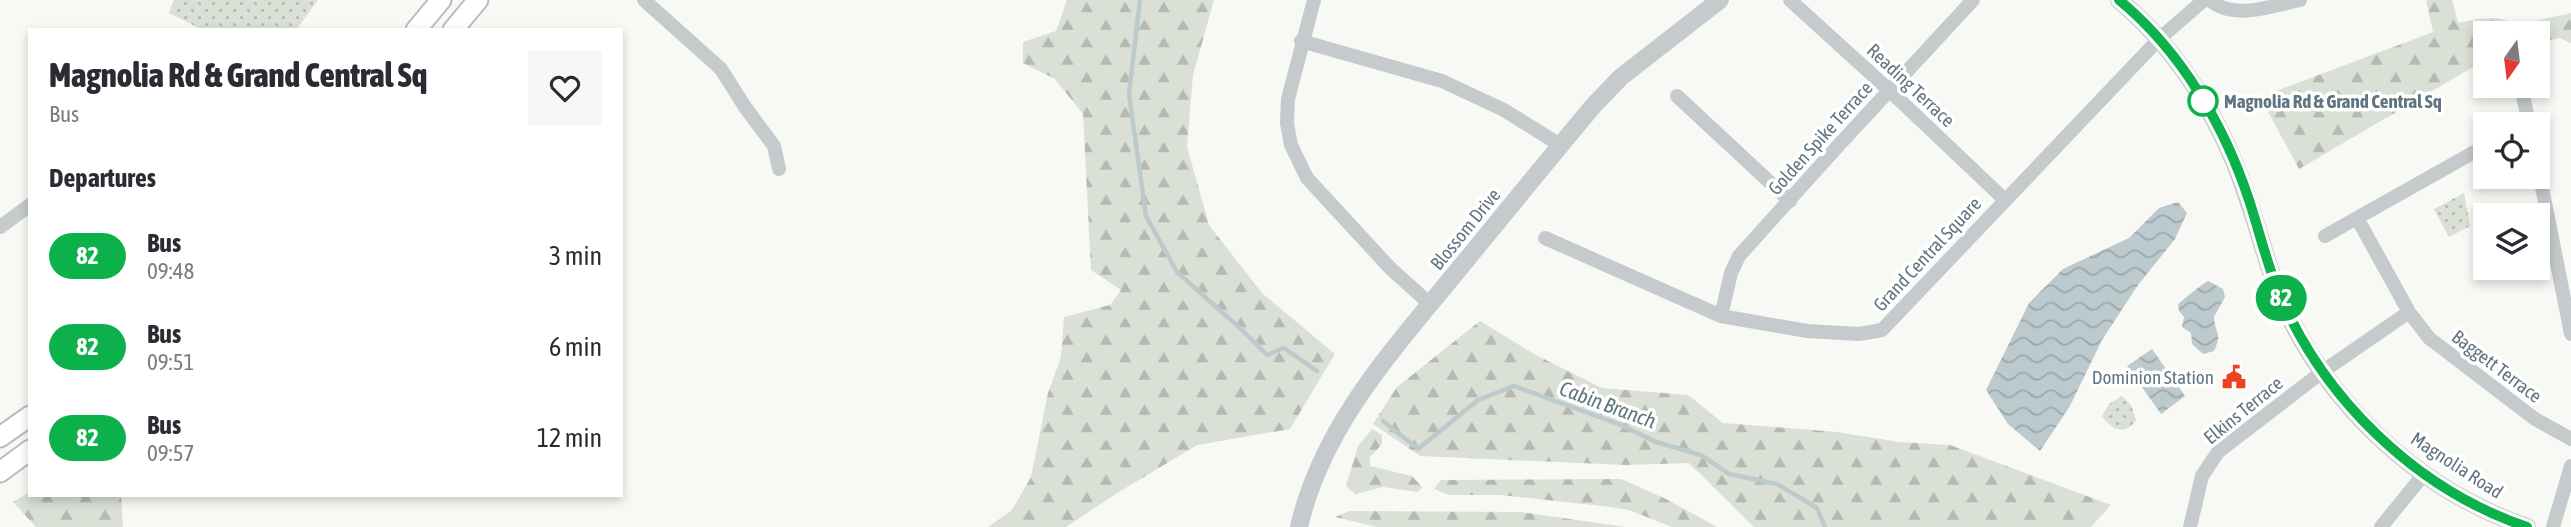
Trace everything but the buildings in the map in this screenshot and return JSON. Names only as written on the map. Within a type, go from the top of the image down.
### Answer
[{"type":"main road","points":[[418,28],[441,0]]},
{"type":"main road","points":[[455,28],[478,0]]},
{"type":"main road","points":[[0,437],[28,417]]},
{"type":"main road","points":[[1,469],[28,451]]},
{"type":"street","points":[[644,0],[721,69],[774,146],[779,169]]},
{"type":"street","points":[[1314,0],[1301,41],[1286,111],[1288,134],[1296,156],[1307,178],[1390,268],[1430,304]]},
{"type":"street","name":"Blossom Drive","points":[[1299,527],[1315,477],[1331,441],[1374,373],[1594,105],[1621,77],[1720,0]]},
{"type":"street","name":"Reading Terrace","points":[[1790,0],[2005,200]]},
{"type":"street","name":"Golden Spike Terrace","points":[[1721,316],[1731,273],[1739,256],[1973,0]]},
{"type":"street","name":"Magnolia Road","points":[[2119,0],[2159,39],[2187,76],[2222,135],[2249,202],[2278,290],[2295,327],[2322,372],[2358,416],[2424,474],[2499,518],[2527,527]]},
{"type":"street","points":[[2206,0],[2228,10],[2240,12],[2300,0]]},
{"type":"street","name":"Grand Central Square","points":[[1545,238],[1721,316],[1807,331],[1859,334],[1882,330],[2159,39],[2206,0]]},
{"type":"street","points":[[1301,41],[1442,81],[1495,105],[1560,145]]},
{"type":"street","points":[[1677,96],[1790,201]]},
{"type":"street","points":[[2325,236],[2473,153]]},
{"type":"street","points":[[2542,189],[2571,334]]},
{"type":"street","points":[[0,227],[28,206]]},
{"type":"street","name":"Baggett Terrace","points":[[2357,218],[2421,330],[2438,346],[2535,419],[2571,439]]},
{"type":"street","points":[[2322,372],[2409,312]]},
{"type":"street","name":"Elkins Terrace","points":[[2190,527],[2202,477],[2218,452],[2322,372]]},
{"type":"street","points":[[2553,527],[2571,466]]},
{"type":"street","points":[[2381,527],[2424,474]]},
{"type":"green space","points":[[174,0],[318,0],[297,28],[199,28],[169,13]]},
{"type":"green space","points":[[1067,0],[1214,0],[1193,75],[1187,147],[1209,225],[1262,293],[1335,354],[1290,429],[1197,445],[1066,527],[988,527],[1012,510],[1031,477],[1048,393],[1061,357],[1064,317],[1110,305],[1121,290],[1091,270],[1083,114],[1055,79],[1023,63],[1023,42],[1056,31]]},
{"type":"green space","points":[[2426,0],[2452,0],[2458,23],[2477,19],[2496,18],[2508,21],[2473,21],[2473,67],[2299,169],[2260,97],[2433,32]]},
{"type":"green space","points":[[2571,13],[2571,43],[2560,38],[2550,40],[2550,21],[2534,21]]},
{"type":"green space","points":[[2464,193],[2470,226],[2449,237],[2434,209]]},
{"type":"green space","points":[[1480,321],[1534,354],[1602,388],[1688,395],[1723,423],[1950,445],[2111,505],[2091,527],[1754,527],[1689,463],[1625,465],[1420,456],[1373,424],[1397,387]]},
{"type":"green space","points":[[2122,396],[2131,405],[2136,420],[2128,428],[2119,429],[2110,425],[2102,416],[2109,404]]},
{"type":"green space","points":[[1372,429],[1382,435],[1382,444],[1370,457],[1370,466],[1412,476],[1422,487],[1418,492],[1383,487],[1355,494],[1346,486],[1358,446]]},
{"type":"green space","points":[[1621,479],[1666,499],[1717,527],[1672,527],[1629,510],[1500,495],[1449,495],[1434,489],[1441,480]]},
{"type":"green space","points":[[28,493],[28,497],[121,497],[123,527],[36,527],[13,502]]},
{"type":"green space","points":[[1350,511],[1521,512],[1626,527],[1377,527],[1335,517]]},
{"type":"water","points":[[2178,202],[2187,213],[2175,239],[2138,285],[2102,340],[2070,406],[2040,451],[2008,424],[1986,390],[2029,303],[2063,269],[2129,238],[2159,208]]},
{"type":"water","points":[[2208,281],[2223,289],[2225,297],[2214,317],[2217,345],[2214,351],[2203,354],[2192,344],[2191,333],[2182,327],[2184,317],[2178,305]]},
{"type":"water","points":[[2152,349],[2185,396],[2161,414],[2127,366]]},
{"type":"waterway","name":"Cabin Branch","points":[[1140,0],[1129,94],[1146,216],[1177,272],[1267,355],[1284,348],[1317,371]]},
{"type":"waterway","name":"Cabin Branch","points":[[1383,421],[1418,449],[1478,400],[1514,386],[1621,425],[1656,442],[1701,455],[1729,474],[1777,484],[1817,508],[1825,527]]},
{"type":"bus line","name":"82","points":[[2119,0],[2159,39],[2204,102],[2235,164],[2278,290],[2295,327],[2322,372],[2358,416],[2424,474],[2499,518],[2527,527]]},
{"type":"place","name":"Magnolia Rd & Grand Central Sq","points":[[2203,101]]},
{"type":"place","name":"Dominion Station","points":[[2234,377]]}]
